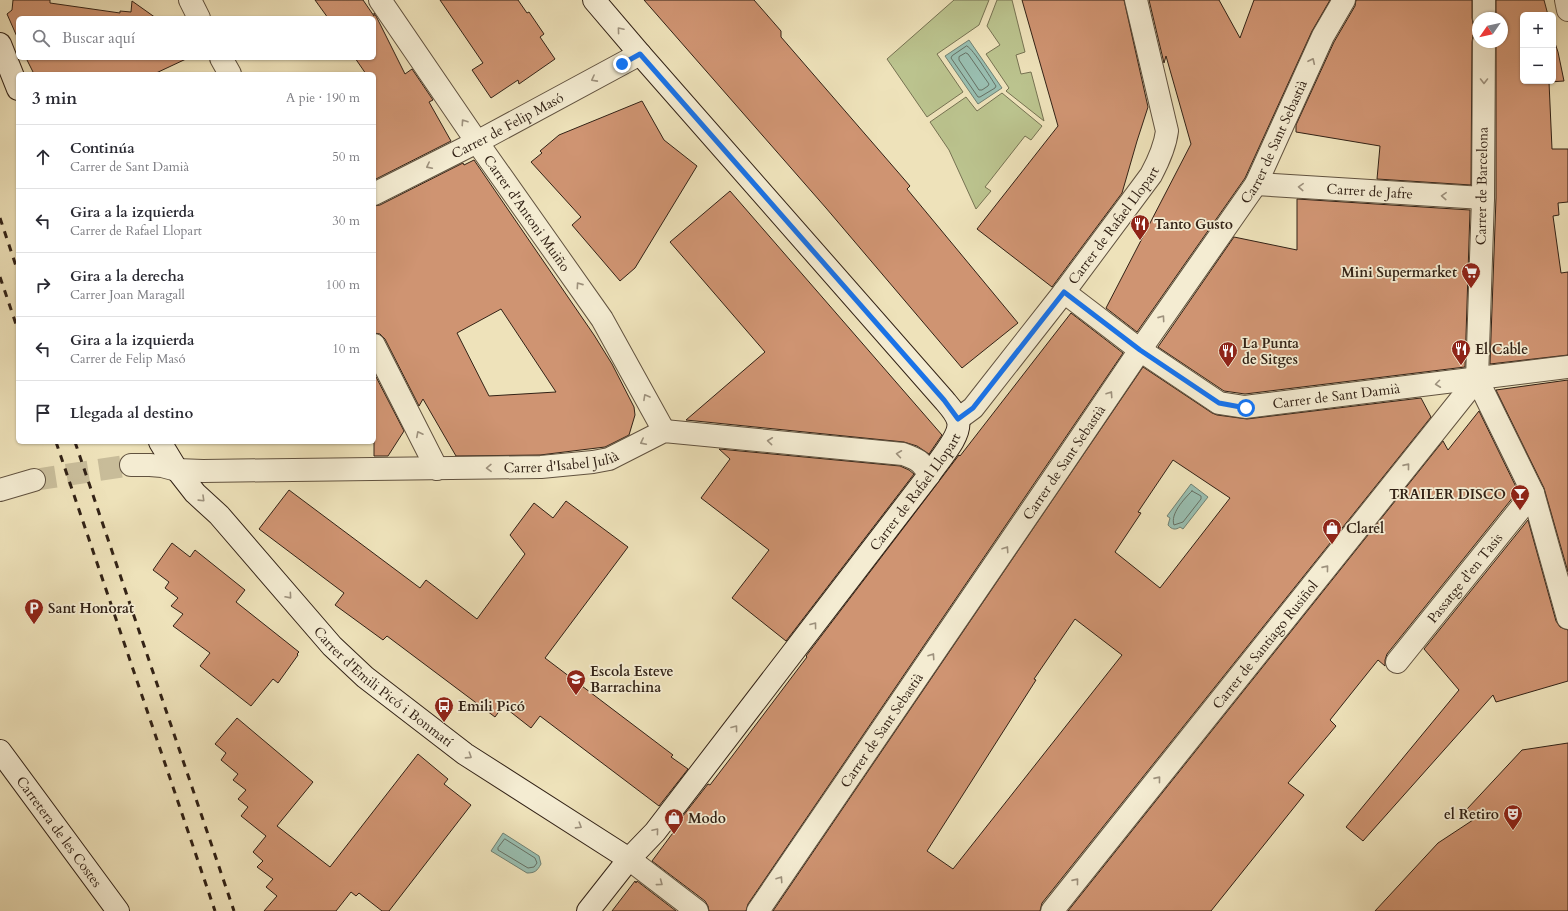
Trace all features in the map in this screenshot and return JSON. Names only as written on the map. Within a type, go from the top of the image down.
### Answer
[{"type":"street","points":[[190,0],[198,16]]},
{"type":"street","name":"Carrer d'Antoni Muiño","points":[[380,0],[477,142],[602,319],[664,431]]},
{"type":"street","points":[[594,0],[944,400],[958,419]]},
{"type":"street","name":"Carrer de Rafael Llopart","points":[[588,911],[629,859],[655,832],[929,475],[956,436],[960,428],[958,419],[973,408],[1064,292],[1151,175],[1165,144],[1167,131],[1136,0]]},
{"type":"street","name":"Carrer de Sant Sebastià","points":[[758,911],[1140,350],[1256,184],[1323,36],[1344,0]]},
{"type":"street","points":[[1484,0],[1484,12]]},
{"type":"street","points":[[1566,0],[1568,10]]},
{"type":"street","points":[[0,44],[16,84]]},
{"type":"street","name":"Carrer de Barcelona","points":[[1477,379],[1483,198],[1484,48]]},
{"type":"street","name":"Carrer de Felip Masó","points":[[376,193],[477,142],[640,54]]},
{"type":"street","points":[[222,60],[229,72]]},
{"type":"street","name":"Carrer de Jafre","points":[[1256,184],[1483,198]]},
{"type":"street","name":"Carrer de Sant Damià","points":[[1064,292],[1140,350],[1219,403],[1246,408],[1568,366]]},
{"type":"street","points":[[376,350],[437,469]]},
{"type":"street","points":[[1477,379],[1533,492],[1568,618]]},
{"type":"street","name":"Carrer de Santiago Rusiñol","points":[[1052,911],[1477,379]]},
{"type":"street","points":[[664,431],[904,454],[917,459],[924,466],[929,475]]},
{"type":"street","name":"Carrer d'Isabel Julià","points":[[131,465],[162,466],[177,470],[210,471],[541,467],[593,462],[609,458],[664,431]]},
{"type":"street","name":"Carrer d'Emili Picó i Bonmatí","points":[[161,444],[177,470],[195,493],[219,515],[332,646],[365,676],[465,754],[629,859],[697,911]]},
{"type":"street","points":[[0,490],[34,480]]},
{"type":"street","name":"Passatge d'en Tasis","points":[[1397,662],[1533,492]]},
{"type":"street","name":"Carretera de les Costes","points":[[0,751],[118,911]]},
{"type":"green space","points":[[954,0],[989,0],[979,25],[937,54],[963,92],[927,117],[887,59]]},
{"type":"green space","points":[[997,0],[1012,0],[1025,52],[1016,55],[1021,74],[1031,72],[1044,121],[1006,91],[1009,88],[986,54],[1000,45],[987,26]]},
{"type":"green space","points":[[1002,93],[1042,126],[1031,140],[1025,136],[985,187],[991,191],[976,209],[949,150],[930,122],[966,97],[977,111]]},
{"type":"water","points":[[969,40],[1002,88],[978,104],[945,56]]},
{"type":"water","points":[[1191,484],[1208,497],[1183,529],[1180,527],[1172,529],[1168,525],[1170,518],[1167,516]]},
{"type":"water","points":[[503,833],[539,856],[541,864],[537,870],[532,873],[527,873],[491,851]]},
{"type":"building","points":[[13,0],[50,0],[50,3],[120,13],[120,11],[131,12],[132,1],[153,16],[16,16],[16,34],[7,14],[12,10]]},
{"type":"building","points":[[315,0],[363,0],[374,16],[327,16]]},
{"type":"building","points":[[440,0],[518,0],[527,13],[529,12],[544,34],[540,37],[555,59],[519,84],[518,80],[491,98],[472,70],[483,63]]},
{"type":"building","points":[[644,0],[754,0],[781,31],[781,37],[910,186],[907,189],[1018,323],[962,368],[826,208]]},
{"type":"building","points":[[1022,0],[1124,0],[1148,107],[1122,193],[1052,287],[977,229],[1058,126]]},
{"type":"building","points":[[1149,0],[1219,0],[1240,38],[1254,0],[1330,0],[1312,31],[1245,178],[1137,332],[1106,308],[1191,144],[1166,56],[1164,63]]},
{"type":"building","points":[[1356,0],[1472,0],[1471,185],[1377,179],[1380,146],[1296,132],[1296,125],[1334,42],[1355,6]]},
{"type":"building","points":[[1496,0],[1544,0],[1547,12],[1520,12],[1520,84],[1549,84],[1552,149],[1568,149],[1568,202],[1558,203],[1559,215],[1553,216],[1561,273],[1568,272],[1568,355],[1490,364],[1496,198],[1496,48],[1508,48],[1508,12],[1496,12]]},
{"type":"building","points":[[376,16],[405,74],[412,69],[433,100],[429,102],[451,141],[376,179],[376,72],[365,72],[356,60],[376,60]]},
{"type":"building","points":[[1556,46],[1558,52],[1564,81],[1556,82]]},
{"type":"building","points":[[27,60],[184,60],[158,72],[33,72]]},
{"type":"building","points":[[642,101],[664,140],[697,166],[635,268],[620,281],[572,225],[581,217],[531,162],[542,153],[540,151],[559,135]]},
{"type":"building","points":[[474,160],[594,335],[612,364],[634,407],[635,415],[629,435],[605,447],[540,455],[456,456],[423,399],[419,406],[385,339],[380,334],[376,333],[376,206],[463,163],[464,165]],"holes":[[[501,309],[556,392],[489,396],[457,333]]]},
{"type":"building","points":[[730,191],[942,435],[929,454],[917,446],[904,442],[686,420],[765,352],[670,242]]},
{"type":"building","points":[[1297,199],[1470,210],[1465,367],[1245,394],[1224,391],[1158,347],[1234,237],[1297,250]]},
{"type":"building","points":[[1071,313],[1123,353],[748,904],[746,911],[709,911],[705,901],[652,861],[681,822],[679,821],[708,784],[710,785],[959,455],[960,456]]},
{"type":"building","points":[[1143,367],[1212,413],[1247,419],[1421,398],[1431,417],[1042,903],[1040,911],[773,911]],"holes":[[[1173,460],[1230,498],[1160,588],[1115,552],[1141,513],[1138,512]],[[1075,619],[1122,655],[953,869],[927,851],[1036,680],[1034,679]]]},
{"type":"building","points":[[376,377],[404,431],[388,456],[374,456],[374,444],[376,444]]},
{"type":"building","points":[[1568,380],[1568,572],[1544,488],[1496,390]]},
{"type":"building","points":[[1479,411],[1518,491],[1387,654],[1385,666],[1378,660],[1330,720],[1336,726],[1288,783],[1304,795],[1211,911],[1068,911],[1443,441],[1448,450]]},
{"type":"building","points":[[719,449],[900,466],[914,474],[786,641],[732,598],[769,550],[701,498],[730,459]]},
{"type":"building","points":[[289,490],[420,588],[426,580],[477,619],[525,554],[510,535],[534,503],[553,518],[566,501],[628,547],[545,658],[673,755],[671,757],[688,769],[659,806],[540,716],[531,728],[503,706],[495,717],[387,636],[383,640],[335,605],[344,593],[259,529]]},
{"type":"building","points":[[1528,520],[1556,621],[1560,627],[1568,630],[1568,681],[1496,702],[1493,695],[1363,841],[1346,827],[1459,690],[1424,649]]},
{"type":"building","points":[[172,543],[190,557],[195,550],[245,590],[236,602],[299,652],[278,683],[273,679],[251,706],[200,666],[210,653],[173,626],[183,614],[171,606],[178,598],[165,588],[169,582],[153,570]]},
{"type":"building","points":[[237,718],[313,782],[277,826],[330,867],[418,754],[448,779],[444,784],[471,805],[389,911],[382,911],[359,893],[356,896],[351,892],[336,911],[264,911],[277,896],[266,887],[273,879],[257,867],[263,861],[253,852],[266,836],[241,816],[248,807],[238,799],[246,790],[233,780],[238,774],[221,760],[226,753],[215,744]]},
{"type":"building","name":"el Retiro","points":[[1568,743],[1568,911],[1375,911],[1438,843],[1476,818],[1467,809],[1522,750]]},
{"type":"building","points":[[635,881],[636,883],[637,881],[676,911],[612,911]]},
{"type":"tunnel","points":[[34,480],[131,465]]},
{"type":"railway","points":[[0,218],[16,266]]},
{"type":"railway","points":[[0,277],[16,324]]},
{"type":"railway","points":[[57,444],[215,911]]},
{"type":"railway","points":[[76,444],[234,911]]},
{"type":"place","name":"Tanto Gusto","points":[[1140,241]]},
{"type":"place","name":"Mini Supermarket","points":[[1471,289]]},
{"type":"place","name":"El Cable","points":[[1461,366]]},
{"type":"place","name":"La Punta de Sitges","points":[[1228,368]]},
{"type":"place","name":"TRAILER DISCO","points":[[1520,511]]},
{"type":"place","name":"Clarel","points":[[1332,545]]},
{"type":"place","name":"Sant Honorat","points":[[34,625]]},
{"type":"place","name":"Escola Esteve Barrachina","points":[[576,696]]},
{"type":"place","name":"Emili Picó","points":[[444,723]]},
{"type":"place","name":"el Retiro","points":[[1513,831]]},
{"type":"place","name":"Modo","points":[[674,835]]},
{"type":"route","points":[[622,64],[640,54],[944,400],[958,419],[966,415],[973,408],[1064,292],[1140,350],[1219,403],[1246,408]]}]
